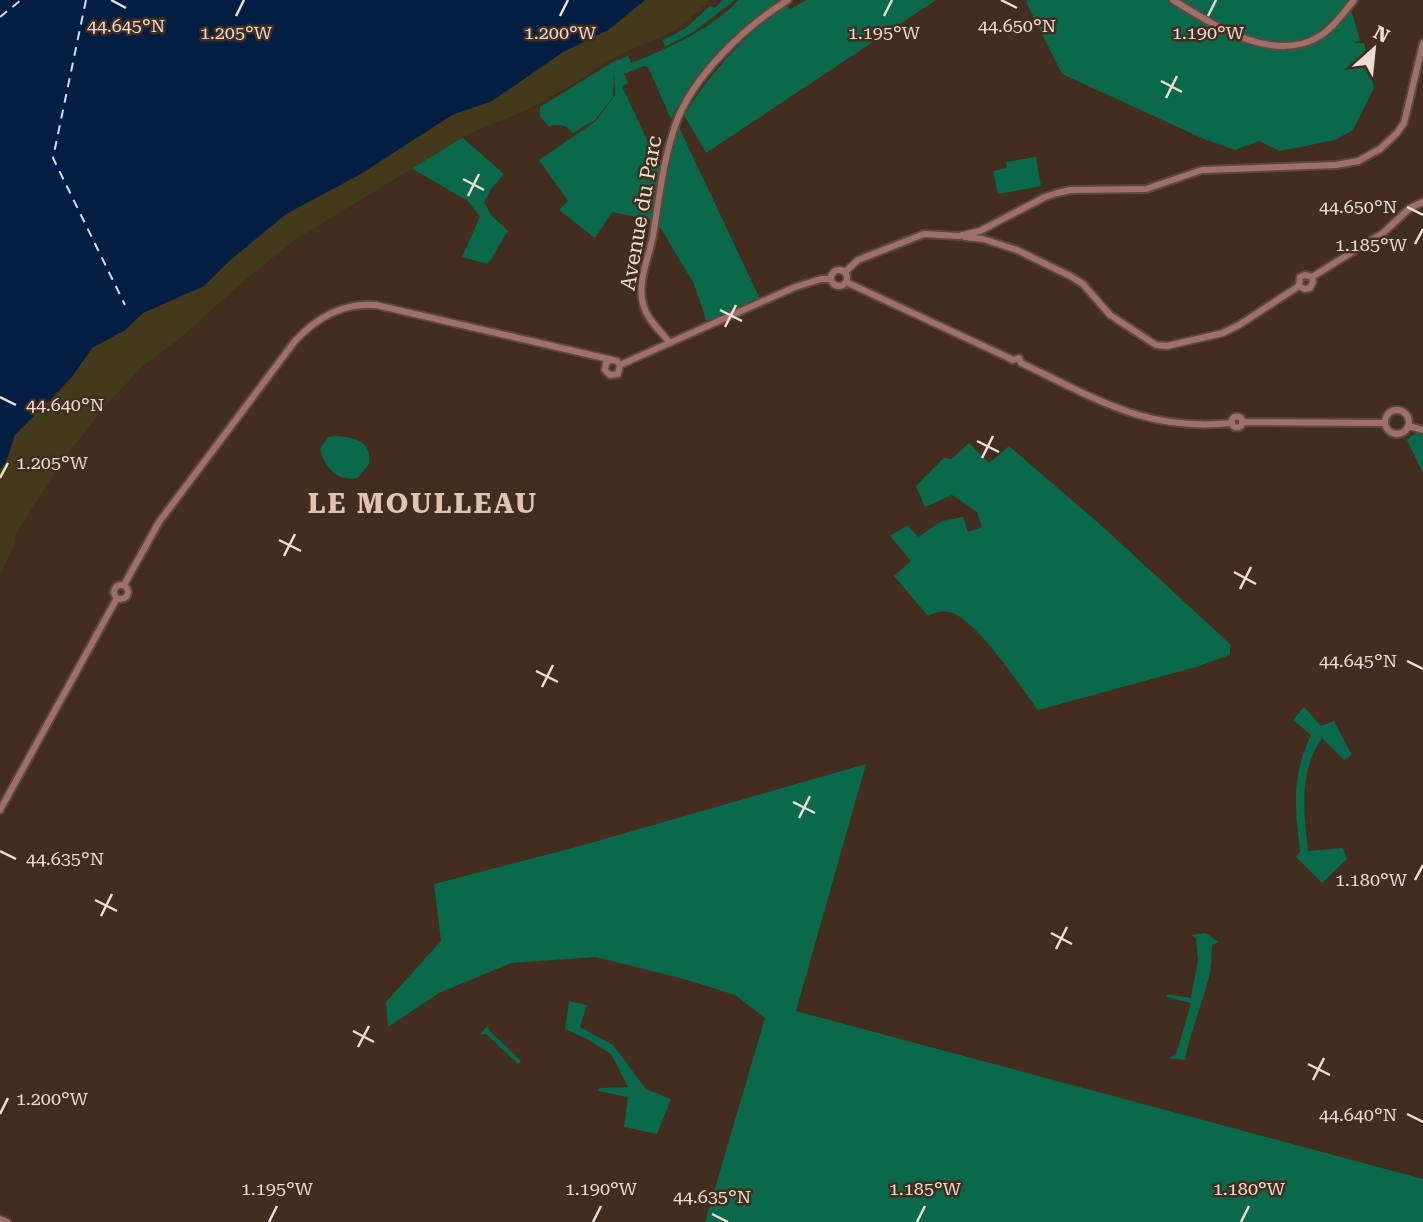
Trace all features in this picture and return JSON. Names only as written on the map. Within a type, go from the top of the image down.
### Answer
[{"type":"main road","name":"Avenue du Parc","points":[[670,343],[647,316],[641,289],[664,164],[675,125],[702,79],[727,49],[752,26],[788,0]]},
{"type":"main road","points":[[1173,0],[1243,37],[1287,47],[1301,44],[1329,29],[1354,0]]},
{"type":"main road","points":[[959,236],[980,231],[1045,197],[1071,190],[1142,190],[1202,170],[1336,165],[1358,161],[1380,149],[1397,134],[1404,123],[1423,43]]},
{"type":"main road","points":[[1299,286],[1300,277],[1311,277],[1383,233],[1410,208],[1423,202]]},
{"type":"main road","points":[[980,231],[983,239]]},
{"type":"main road","points":[[845,272],[858,260],[924,234],[983,239],[1038,259],[1070,276],[1083,284],[1110,315],[1156,345],[1167,346],[1223,332],[1239,325],[1299,286]]},
{"type":"main road","points":[[831,279],[836,270],[845,272]]},
{"type":"main road","points":[[845,272],[846,282]]},
{"type":"main road","points":[[1299,286],[1310,288],[1313,282],[1311,277]]},
{"type":"main road","points":[[620,365],[795,287],[821,279],[831,279],[838,285],[846,282],[1013,360],[1019,358],[1021,363],[1133,415],[1169,422],[1232,423],[1238,427],[1242,422],[1385,424]]},
{"type":"main road","points":[[0,810],[117,598],[122,599],[127,595],[128,590],[124,585],[159,522],[300,335],[320,318],[348,307],[376,305],[552,345],[617,361],[620,365]]},
{"type":"main road","points":[[609,361],[605,370],[610,375],[618,374],[620,365]]},
{"type":"main road","points":[[1385,424],[1389,414],[1400,411],[1407,415],[1409,426]]},
{"type":"main road","points":[[1385,424],[1389,431],[1396,434],[1403,433],[1409,426]]},
{"type":"main road","points":[[1409,426],[1423,430]]},
{"type":"main road","points":[[0,1219],[8,1222]]},
{"type":"green space","points":[[723,0],[735,0],[692,33],[665,47],[663,40],[686,28],[710,6],[715,8]]},
{"type":"green space","points":[[739,0],[779,0],[717,52],[692,83],[671,119],[648,67],[624,74],[628,83],[622,86],[662,172],[651,220],[612,212],[595,238],[559,210],[568,201],[539,160],[596,121],[615,95],[614,69],[613,97],[595,120],[573,133],[562,125],[548,126],[540,116],[540,107],[613,62],[628,56],[631,63],[688,37]]},
{"type":"green space","points":[[806,0],[936,0],[706,153],[684,115],[717,69],[743,41],[786,4],[790,9]]},
{"type":"green space","points":[[1027,0],[1348,0],[1360,40],[1353,43],[1364,43],[1374,88],[1353,130],[1335,140],[1280,151],[1259,141],[1235,150],[1204,139],[1062,74]]},
{"type":"green space","points":[[678,125],[760,299],[707,322],[694,284],[657,222]]},
{"type":"green space","points":[[462,137],[504,174],[484,202],[491,215],[508,231],[488,264],[462,257],[480,217],[468,201],[411,168]]},
{"type":"green space","points":[[1036,157],[1041,186],[998,194],[993,171],[1007,168],[1006,162]]},
{"type":"green space","points":[[1416,433],[1423,435],[1423,473],[1407,440]]},
{"type":"green space","points":[[328,437],[356,439],[368,450],[369,464],[358,478],[338,476],[325,462],[320,449]]},
{"type":"green space","points":[[969,443],[989,463],[1009,446],[1103,527],[1230,644],[1230,655],[1196,667],[1038,710],[997,654],[972,626],[949,612],[928,616],[894,576],[911,561],[890,536],[908,525],[918,537],[942,521],[963,517],[968,532],[982,527],[977,512],[952,495],[925,507],[916,486],[944,458],[952,459]]},
{"type":"green space","points":[[1304,707],[1321,726],[1334,721],[1352,755],[1344,760],[1322,738],[1309,765],[1304,793],[1308,851],[1343,848],[1347,859],[1322,883],[1296,857],[1300,851],[1296,806],[1297,778],[1311,735],[1293,720]]},
{"type":"green space","points":[[866,764],[796,1011],[1423,1179],[1423,1222],[705,1222],[765,1018],[735,995],[596,957],[511,963],[439,993],[388,1027],[386,1002],[441,941],[434,884],[580,846]]},
{"type":"green space","points":[[1206,933],[1219,942],[1212,945],[1209,975],[1186,1060],[1168,1058],[1176,1055],[1191,1003],[1166,997],[1167,994],[1191,998],[1198,960],[1196,938],[1191,935]]},
{"type":"green space","points":[[569,1001],[587,1005],[580,1027],[613,1045],[646,1089],[671,1099],[657,1134],[624,1127],[628,1097],[598,1091],[599,1088],[628,1087],[611,1054],[565,1029]]},
{"type":"green space","points":[[488,1026],[521,1061],[518,1064],[486,1034],[480,1034]]},
{"type":"sand","points":[[645,0],[711,0],[676,30],[608,60],[582,79],[531,108],[467,135],[295,240],[245,280],[178,340],[142,367],[108,403],[65,457],[14,537],[15,544],[0,575],[0,469],[6,462],[14,435],[71,378],[92,348],[125,330],[142,313],[204,286],[228,262],[286,214],[359,175],[452,115],[492,101],[563,52],[608,30]]},
{"type":"water","points":[[0,0],[645,0],[608,30],[563,52],[492,101],[452,115],[359,175],[286,214],[228,262],[204,286],[143,313],[125,330],[92,348],[71,378],[15,435],[6,462],[0,469]]},
{"type":"ferry route","points":[[0,17],[21,0]]},
{"type":"ferry route","points":[[86,0],[53,158],[125,305]]},
{"type":"district","name":"LE MOULLEAU","points":[[423,503]]}]
